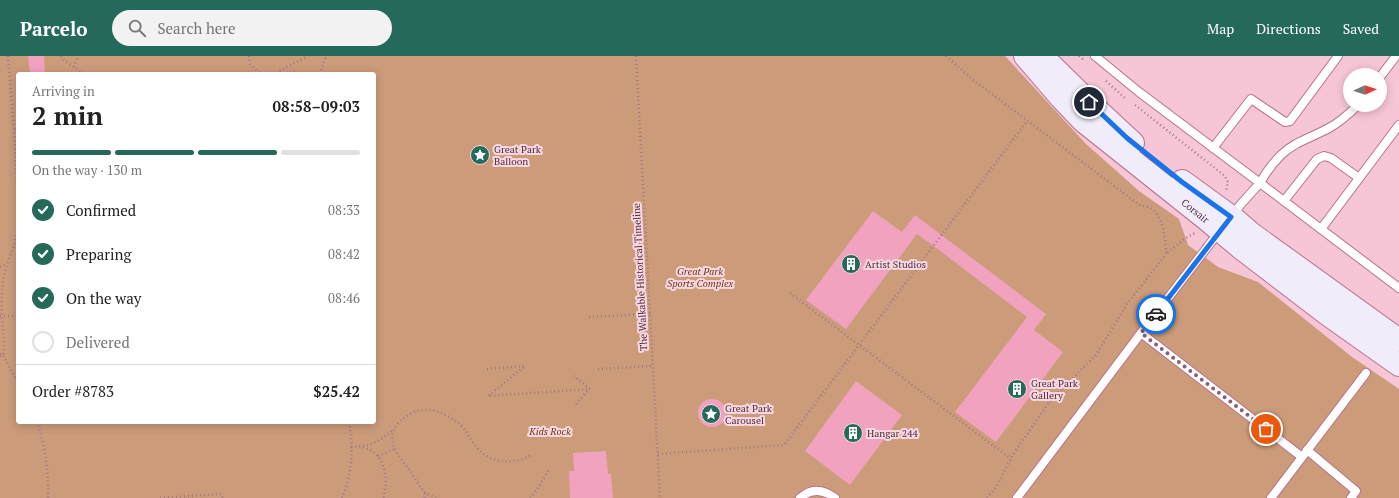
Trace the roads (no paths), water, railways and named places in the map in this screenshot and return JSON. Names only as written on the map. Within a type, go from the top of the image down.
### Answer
[{"type":"street","name":"Corsair","points":[[1024,56],[1083,121],[1226,224],[1252,234],[1399,340]]},
{"type":"street","name":"Corsair","points":[[1042,56],[1127,138],[1182,182],[1226,224],[1327,314],[1399,365]]},
{"type":"lane","points":[[1095,56],[1139,92],[1399,288]]},
{"type":"lane","points":[[1213,148],[1251,99],[1285,122],[1290,121],[1338,56]]},
{"type":"lane","points":[[1387,68],[1396,56]]},
{"type":"lane","points":[[1017,498],[1240,204],[1260,183],[1268,168],[1282,154],[1302,141],[1329,128],[1350,112]]},
{"type":"lane","points":[[1321,229],[1399,125]]},
{"type":"lane","points":[[1284,201],[1317,159],[1324,156],[1331,158],[1359,178]]},
{"type":"lane","points":[[1141,333],[1302,457]]},
{"type":"lane","points":[[1271,498],[1366,373]]},
{"type":"lane","points":[[1307,450],[1356,491],[1351,498]]},
{"type":"lane","points":[[800,498],[808,492],[820,490],[835,498]]},
{"type":"place","name":"Great Park Balloon","points":[[480,155]]},
{"type":"place","name":"Artist Studios","points":[[851,264]]},
{"type":"place","name":"Great Park Gallery","points":[[1017,389]]},
{"type":"place","name":"Great Park Carousel","points":[[711,414]]},
{"type":"place","name":"Hangar 244","points":[[853,433]]},
{"type":"park label","name":"Great Park Sports Complex","points":[[700,276]]},
{"type":"park label","name":"Kids Rock","points":[[550,431]]}]
